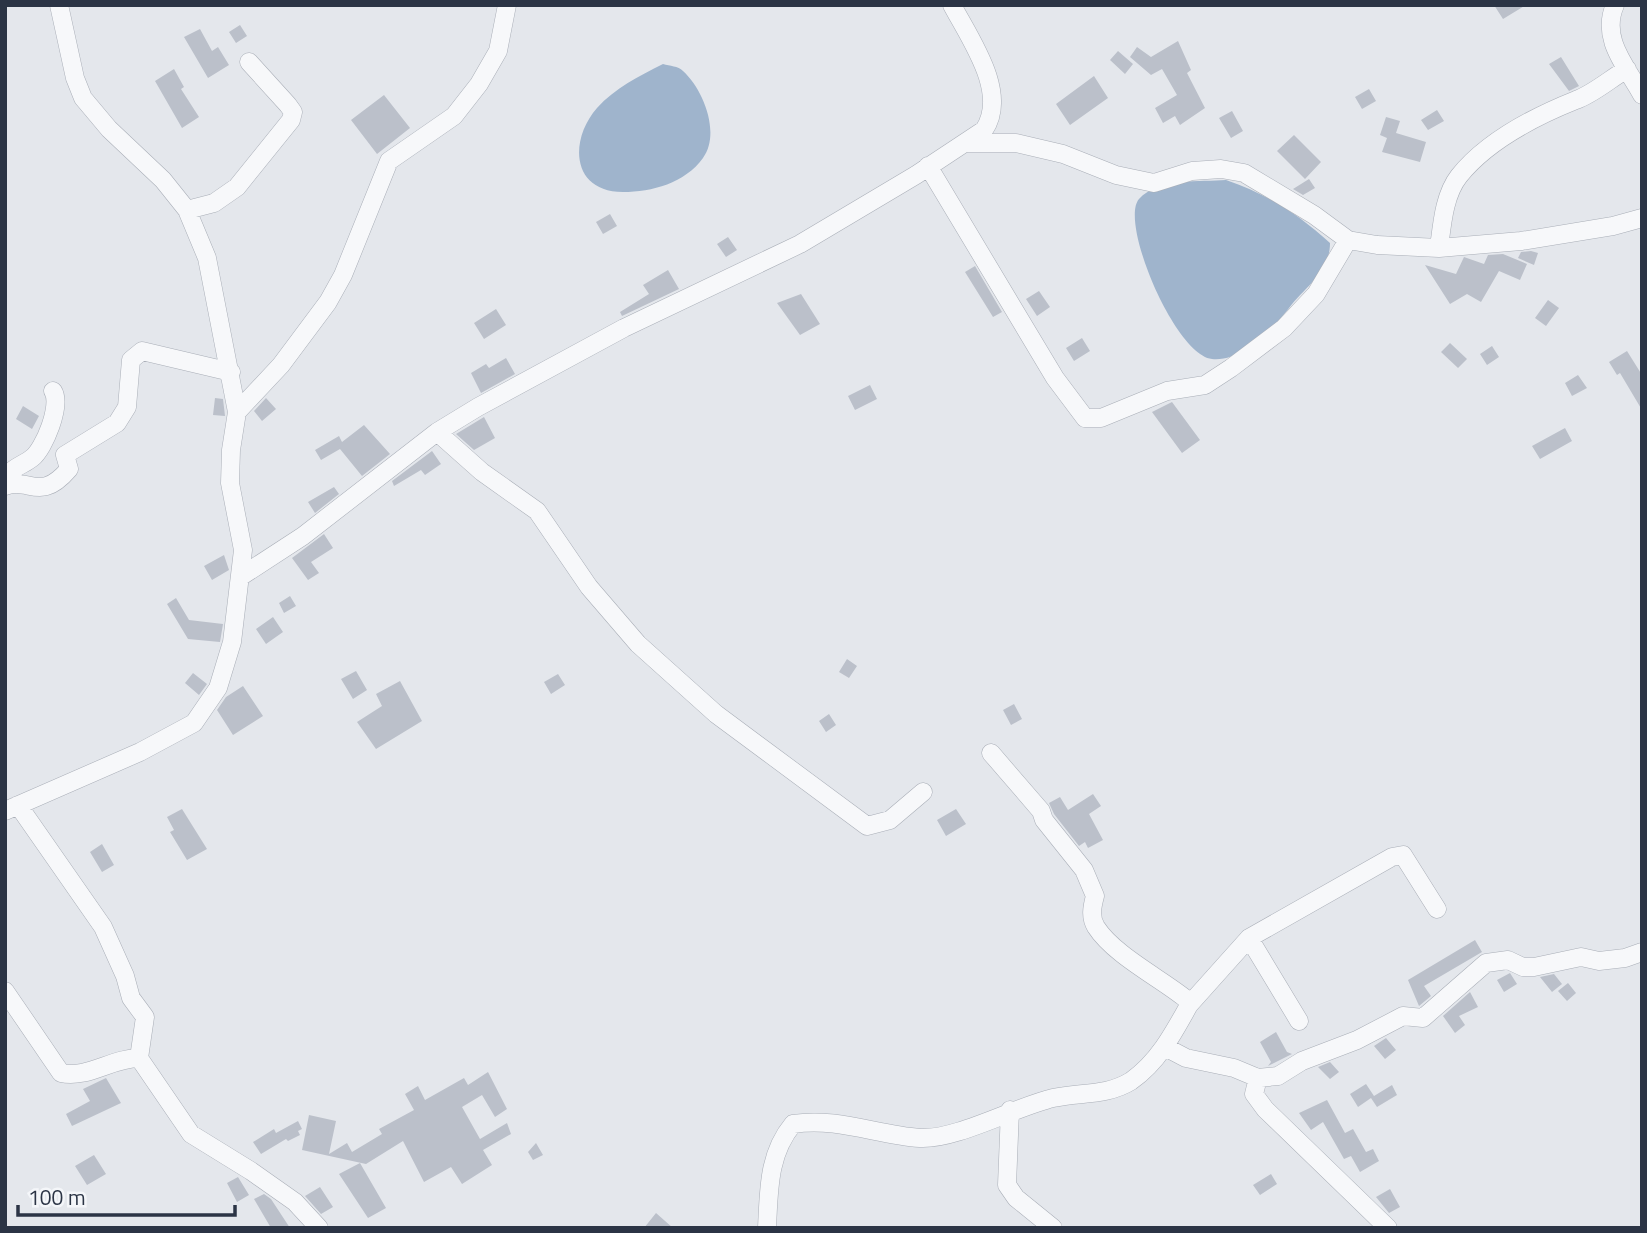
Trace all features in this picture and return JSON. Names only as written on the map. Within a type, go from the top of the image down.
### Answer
[{"type":"street","points":[[59,5],[75,78],[83,98],[109,129],[163,180],[187,211],[206,258],[237,412],[230,450],[230,483],[243,550],[232,642],[218,688],[194,723],[149,747],[12,808],[108,936],[131,998],[145,1017],[139,1058]]},
{"type":"street","points":[[237,412],[281,365],[328,302],[343,275],[389,161],[454,116],[479,84],[498,51],[507,5]]},
{"type":"street","points":[[240,577],[303,536],[437,432],[624,328],[800,244],[984,130],[991,119],[993,99],[978,52],[952,5]]},
{"type":"street","points":[[1615,5],[1610,31],[1616,52],[1642,95]]},
{"type":"street","points":[[187,211],[214,203],[237,187],[291,120],[293,112],[288,105],[249,62]]},
{"type":"street","points":[[1439,248],[1444,213],[1458,178],[1471,164],[1534,119],[1559,104],[1578,100],[1626,69]]},
{"type":"street","points":[[960,144],[986,141],[1016,143],[1063,154],[1116,175],[1153,183],[1192,171],[1222,169],[1244,173],[1314,215],[1348,240],[1377,245],[1439,248],[1534,239],[1613,226],[1642,218]]},
{"type":"street","points":[[928,166],[1055,377],[1085,418],[1101,418],[1167,391],[1205,385],[1231,368],[1284,328],[1316,294],[1348,240]]},
{"type":"street","points":[[53,391],[57,405],[53,421],[35,456],[13,470],[9,485],[38,488],[61,478],[69,469],[65,456],[117,423],[127,407],[131,360],[142,351],[231,372]]},
{"type":"street","points":[[437,432],[482,472],[537,511],[589,587],[638,644],[716,714],[801,778],[867,826],[880,825],[890,820],[923,792]]},
{"type":"street","points":[[991,753],[1041,811],[1044,820],[1084,870],[1095,896],[1091,910],[1095,926],[1117,947],[1186,999],[1189,1005]]},
{"type":"street","points":[[767,1228],[773,1160],[779,1141],[793,1124],[814,1121],[922,1138],[942,1136],[1010,1110],[1055,1097],[1112,1091],[1145,1069],[1166,1047],[1189,1005],[1249,938],[1392,857],[1403,855],[1437,909]]},
{"type":"street","points":[[1249,938],[1299,1021]]},
{"type":"street","points":[[1166,1047],[1186,1058],[1234,1068],[1258,1078],[1278,1076],[1303,1061],[1357,1040],[1403,1016],[1423,1018],[1486,963],[1508,960],[1523,967],[1534,967],[1581,957],[1599,961],[1625,958],[1642,952]]},
{"type":"street","points":[[5,991],[61,1073],[81,1074],[121,1058],[139,1058],[148,1066],[191,1134],[284,1194],[318,1228]]},
{"type":"street","points":[[1258,1078],[1254,1094],[1265,1109],[1388,1228]]},
{"type":"street","points":[[1010,1110],[1007,1185],[1016,1198],[1053,1228]]},
{"type":"water","points":[[663,64],[683,71],[703,100],[710,124],[708,148],[696,167],[677,180],[645,190],[606,190],[593,183],[580,162],[579,149],[588,121],[597,108],[619,88]]},
{"type":"water","points":[[1226,180],[1281,206],[1330,243],[1322,271],[1265,335],[1234,355],[1212,359],[1197,352],[1182,336],[1167,313],[1144,259],[1135,212],[1139,199],[1157,187],[1180,182]]},
{"type":"building","points":[[1494,5],[1526,5],[1503,19]]},
{"type":"building","points":[[240,25],[247,36],[236,43],[229,32]]},
{"type":"building","points":[[200,29],[212,51],[218,47],[229,65],[208,78],[184,37]]},
{"type":"building","points":[[1178,41],[1191,70],[1187,73],[1205,108],[1180,125],[1175,116],[1163,123],[1155,108],[1177,95],[1162,69],[1151,75],[1130,57],[1137,47],[1151,57]]},
{"type":"building","points":[[1118,51],[1133,64],[1125,74],[1110,60]]},
{"type":"building","points":[[1561,57],[1579,86],[1569,91],[1549,64]]},
{"type":"building","points":[[174,69],[184,87],[181,89],[199,117],[182,128],[155,81]]},
{"type":"building","points":[[1094,76],[1108,98],[1070,125],[1056,104]]},
{"type":"building","points":[[1369,89],[1376,101],[1362,109],[1355,97]]},
{"type":"building","points":[[384,95],[410,128],[377,154],[351,120]]},
{"type":"building","points":[[1437,110],[1444,121],[1428,130],[1421,120]]},
{"type":"building","points":[[1232,111],[1243,131],[1231,138],[1219,118]]},
{"type":"building","points":[[1386,117],[1400,121],[1396,133],[1426,142],[1420,162],[1382,152],[1387,138],[1380,135]]},
{"type":"building","points":[[1294,135],[1321,162],[1305,179],[1277,151]]},
{"type":"building","points":[[1309,179],[1315,188],[1303,195],[1293,189]]},
{"type":"building","points":[[610,214],[617,226],[603,234],[596,222]]},
{"type":"building","points":[[728,237],[737,250],[726,257],[717,244]]},
{"type":"building","points":[[1521,252],[1538,253],[1534,265],[1518,258]]},
{"type":"building","points":[[1503,254],[1527,264],[1520,280],[1499,271],[1481,302],[1467,294],[1450,304],[1425,265],[1456,274],[1464,257],[1484,264],[1488,255]]},
{"type":"building","points":[[975,266],[1002,312],[993,317],[965,272]]},
{"type":"building","points":[[668,270],[679,289],[622,316],[620,312],[649,294],[643,285]]},
{"type":"building","points":[[1039,291],[1050,307],[1037,316],[1026,299]]},
{"type":"building","points":[[801,294],[820,324],[800,335],[777,303]]},
{"type":"building","points":[[1548,300],[1559,308],[1546,326],[1535,318]]},
{"type":"building","points":[[496,309],[506,325],[484,339],[474,323]]},
{"type":"building","points":[[1082,338],[1090,351],[1074,361],[1066,348]]},
{"type":"building","points":[[1450,343],[1467,359],[1458,368],[1441,352]]},
{"type":"building","points":[[1492,346],[1499,357],[1487,365],[1480,354]]},
{"type":"building","points":[[1627,351],[1642,375],[1642,410],[1620,373],[1617,375],[1609,362]]},
{"type":"building","points":[[506,358],[515,374],[481,393],[471,373],[486,364],[489,368]]},
{"type":"building","points":[[1578,375],[1587,388],[1572,396],[1565,383]]},
{"type":"building","points":[[870,385],[877,399],[855,410],[848,396]]},
{"type":"building","points":[[215,398],[223,399],[225,416],[213,415]]},
{"type":"building","points":[[266,398],[276,409],[262,421],[254,411]]},
{"type":"building","points":[[1172,402],[1200,440],[1182,453],[1152,412]]},
{"type":"building","points":[[23,406],[39,416],[32,429],[16,419]]},
{"type":"building","points":[[484,417],[495,438],[474,450],[456,434]]},
{"type":"building","points":[[364,425],[390,454],[362,476],[340,449],[321,460],[315,450],[339,436],[342,442]]},
{"type":"building","points":[[1565,428],[1572,441],[1540,459],[1532,446]]},
{"type":"building","points":[[432,451],[441,464],[425,475],[421,470],[394,486],[392,481]]},
{"type":"building","points":[[334,487],[339,494],[315,513],[308,502]]},
{"type":"building","points":[[324,534],[333,548],[311,562],[319,573],[308,580],[292,558]]},
{"type":"building","points":[[224,555],[229,570],[212,580],[204,566]]},
{"type":"building","points":[[290,596],[296,606],[284,613],[279,603]]},
{"type":"building","points":[[176,598],[189,620],[223,624],[220,642],[188,639],[167,604]]},
{"type":"building","points":[[273,617],[283,632],[266,644],[256,629]]},
{"type":"building","points":[[847,659],[857,666],[849,678],[839,672]]},
{"type":"building","points":[[356,671],[367,690],[353,699],[341,679]]},
{"type":"building","points":[[193,673],[207,684],[199,695],[185,683]]},
{"type":"building","points":[[558,674],[565,685],[551,694],[544,682]]},
{"type":"building","points":[[400,681],[422,721],[376,749],[357,722],[382,706],[376,694]]},
{"type":"building","points":[[243,686],[263,716],[233,735],[217,710],[226,697]]},
{"type":"building","points":[[1014,704],[1022,719],[1011,725],[1003,710]]},
{"type":"building","points":[[829,714],[836,725],[826,732],[819,721]]},
{"type":"building","points":[[1093,794],[1101,806],[1089,814],[1103,840],[1088,848],[1085,842],[1079,846],[1054,814],[1049,803],[1060,797],[1068,810]]},
{"type":"building","points":[[182,809],[207,849],[187,860],[170,832],[174,830],[167,817]]},
{"type":"building","points":[[956,809],[966,824],[946,836],[937,820]]},
{"type":"building","points":[[102,844],[114,865],[102,872],[90,852]]},
{"type":"building","points":[[1475,940],[1482,952],[1424,986],[1431,996],[1419,1006],[1408,980]]},
{"type":"building","points":[[1510,973],[1517,984],[1504,992],[1497,980]]},
{"type":"building","points":[[1554,974],[1562,984],[1552,992],[1540,977]]},
{"type":"building","points":[[1568,983],[1576,993],[1567,1001],[1558,991]]},
{"type":"building","points":[[1470,992],[1478,1007],[1459,1016],[1465,1025],[1455,1033],[1443,1016]]},
{"type":"building","points":[[1276,1032],[1287,1052],[1292,1054],[1268,1066],[1271,1062],[1260,1042]]},
{"type":"building","points":[[1386,1038],[1396,1050],[1385,1059],[1374,1046]]},
{"type":"building","points":[[1330,1062],[1339,1072],[1330,1079],[1318,1067]]},
{"type":"building","points":[[488,1072],[507,1109],[495,1117],[482,1095],[462,1107],[480,1139],[507,1123],[511,1134],[483,1150],[492,1165],[462,1184],[451,1167],[424,1182],[403,1141],[366,1164],[302,1150],[309,1115],[336,1121],[329,1154],[347,1143],[352,1152],[382,1134],[379,1129],[414,1110],[405,1094],[418,1086],[425,1100],[464,1078],[468,1085]]},
{"type":"building","points":[[106,1078],[121,1103],[72,1126],[66,1114],[90,1101],[83,1089]]},
{"type":"building","points":[[1366,1084],[1374,1096],[1392,1085],[1397,1095],[1377,1107],[1371,1098],[1358,1107],[1350,1094]]},
{"type":"building","points":[[1327,1100],[1345,1133],[1353,1129],[1366,1152],[1373,1149],[1379,1161],[1360,1172],[1351,1156],[1344,1159],[1323,1122],[1311,1130],[1299,1113]]},
{"type":"building","points":[[298,1121],[302,1129],[298,1131],[300,1135],[288,1141],[286,1139],[261,1154],[253,1142],[274,1129],[276,1133]]},
{"type":"building","points":[[536,1143],[543,1155],[533,1160],[528,1152]]},
{"type":"building","points":[[94,1155],[106,1174],[87,1185],[75,1166]]},
{"type":"building","points":[[360,1163],[386,1208],[368,1218],[339,1174]]},
{"type":"building","points":[[1271,1174],[1277,1184],[1260,1195],[1253,1185]]},
{"type":"building","points":[[238,1177],[249,1195],[237,1202],[227,1183]]},
{"type":"building","points":[[320,1187],[333,1207],[321,1214],[305,1196]]},
{"type":"building","points":[[1390,1189],[1400,1207],[1389,1213],[1376,1197]]},
{"type":"building","points":[[264,1194],[271,1199],[290,1228],[271,1228],[254,1199]]},
{"type":"building","points":[[656,1213],[673,1228],[644,1228]]}]
